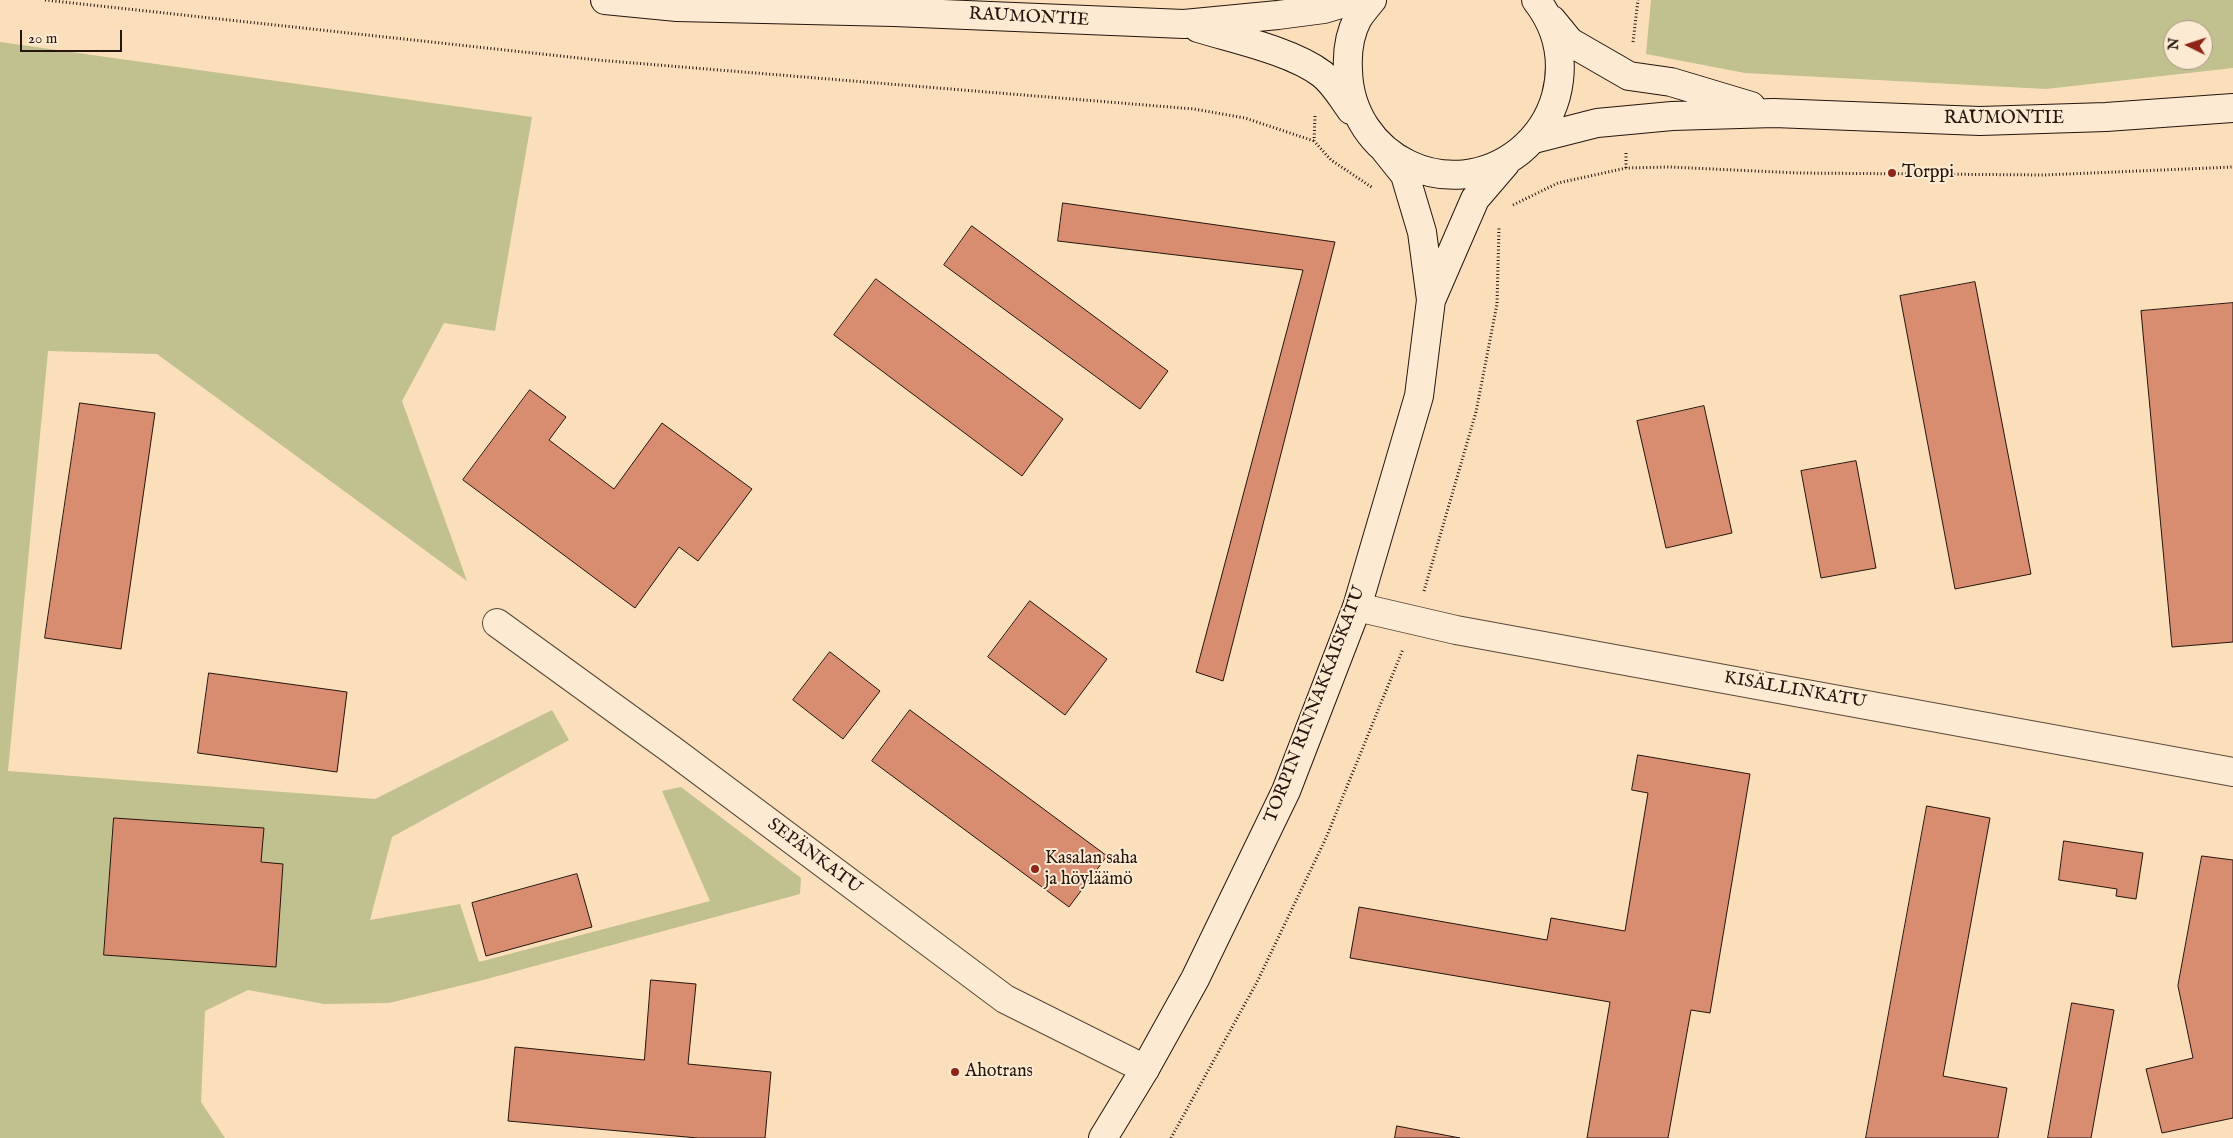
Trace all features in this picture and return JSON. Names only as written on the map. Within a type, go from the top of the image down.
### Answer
[{"type":"main road","name":"RAUMONTIE","points":[[605,0],[677,7],[894,12],[1184,24],[1324,9],[1354,0]]},
{"type":"main road","points":[[1360,121],[1348,88],[1348,53],[1357,20],[1372,0]]},
{"type":"main road","name":"RAUMONTIE","points":[[1542,7],[1570,42],[1630,76],[1671,82],[1774,113]]},
{"type":"main road","points":[[1385,150],[1413,167],[1445,175],[1478,173],[1508,160],[1534,139],[1552,111],[1561,79],[1559,45],[1542,7]]},
{"type":"main road","name":"RAUMONTIE","points":[[1184,24],[1277,51],[1320,72],[1327,78],[1371,137],[1385,150]]},
{"type":"main road","name":"RAUMONTIE","points":[[1534,139],[1597,123],[1672,116],[1774,113],[1980,121],[2106,117],[2233,108]]},
{"type":"main road","name":"TORPIN RINNAKKAISKATU","points":[[1103,1138],[1145,1069],[1195,979],[1286,791],[1357,607],[1419,396],[1431,300],[1422,232],[1405,175],[1385,150]]},
{"type":"main road","name":"TORPIN RINNAKKAISKATU","points":[[1431,300],[1475,199],[1508,160]]},
{"type":"main road","name":"KISÄLLINKATU","points":[[1357,607],[1456,630],[2233,772]]},
{"type":"main road","name":"SEPÄNKATU","points":[[497,623],[672,750],[1005,1000],[1145,1069]]},
{"type":"path","points":[[45,0],[597,60],[1194,109],[1245,118],[1314,141]]},
{"type":"path","points":[[1626,168],[1670,167],[1798,173],[2044,175],[2233,167]]},
{"type":"path","points":[[1171,1138],[1257,982],[1326,838],[1415,620],[1476,412],[1497,304],[1499,221]]},
{"type":"green space","points":[[1651,0],[2233,0],[2233,68],[2046,89],[1745,73],[1646,54]]},
{"type":"green space","points":[[0,42],[532,117],[495,331],[444,323],[402,401],[467,581],[157,354],[48,351],[8,771],[375,799],[552,710],[569,740],[392,837],[370,920],[460,904],[479,962],[710,901],[662,791],[681,787],[801,878],[800,894],[483,980],[389,1003],[324,1004],[248,990],[205,1011],[201,1102],[225,1138],[0,1138]]},
{"type":"building","points":[[1063,203],[1335,242],[1223,681],[1196,672],[1303,270],[1058,241]]},
{"type":"building","points":[[972,226],[1168,371],[1140,409],[944,265]]},
{"type":"building","points":[[876,279],[1063,419],[1022,476],[834,335]]},
{"type":"building","points":[[1975,282],[2031,574],[1955,589],[1900,296]]},
{"type":"building","points":[[2233,303],[2233,642],[2172,647],[2141,311]]},
{"type":"building","points":[[530,390],[566,417],[549,440],[614,489],[662,423],[752,489],[698,561],[679,547],[635,608],[463,480]]},
{"type":"building","points":[[80,403],[155,413],[121,649],[45,638]]},
{"type":"building","points":[[1704,406],[1732,533],[1666,548],[1637,421]]},
{"type":"building","points":[[1856,461],[1876,568],[1821,578],[1801,471]]},
{"type":"building","points":[[1030,601],[1107,659],[1065,715],[988,657]]},
{"type":"building","points":[[830,652],[880,691],[843,739],[793,700]]},
{"type":"building","points":[[209,673],[347,692],[337,772],[198,753]]},
{"type":"building","points":[[910,710],[1107,856],[1069,907],[872,761]]},
{"type":"building","points":[[1638,755],[1750,774],[1710,1013],[1691,1010],[1668,1138],[1587,1138],[1610,1002],[1350,958],[1359,907],[1547,940],[1551,918],[1625,931],[1648,793],[1632,790]]},
{"type":"building","points":[[1927,806],[1990,818],[1943,1076],[2007,1088],[1998,1138],[1866,1138]]},
{"type":"building","points":[[114,818],[264,828],[261,862],[283,864],[276,967],[104,955]]},
{"type":"building","points":[[2064,841],[2143,853],[2136,899],[2116,896],[2117,889],[2059,880]]},
{"type":"building","points":[[2202,856],[2233,860],[2233,1118],[2162,1133],[2146,1069],[2193,1058],[2178,986]]},
{"type":"building","points":[[577,874],[592,927],[486,956],[472,903]]},
{"type":"building","points":[[651,980],[696,984],[688,1064],[771,1072],[765,1138],[698,1138],[508,1121],[515,1047],[644,1060]]},
{"type":"building","points":[[2072,1003],[2114,1010],[2091,1138],[2048,1138]]},
{"type":"building","points":[[1397,1126],[1460,1138],[1395,1138]]},
{"type":"place","name":"Torppi","points":[[1892,173]]},
{"type":"place","name":"Kasalan saha ja höyläämö","points":[[1035,869]]},
{"type":"place","name":"Ahotrans","points":[[955,1072]]}]
